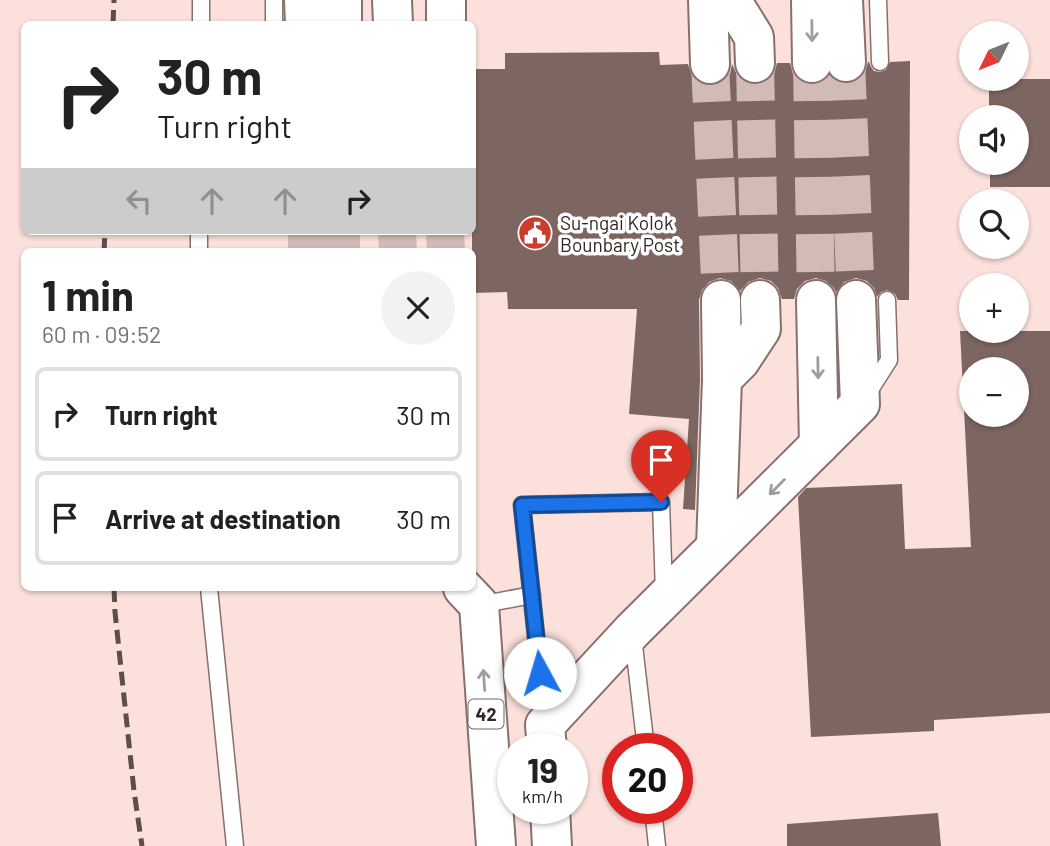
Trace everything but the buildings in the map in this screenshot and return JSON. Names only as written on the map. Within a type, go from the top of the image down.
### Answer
[{"type":"highway","points":[[304,0],[304,21]]},
{"type":"highway","points":[[342,0],[342,21]]},
{"type":"highway","points":[[393,0],[393,21]]},
{"type":"highway","points":[[421,0],[421,21]]},
{"type":"highway","points":[[446,0],[446,21]]},
{"type":"highway","points":[[708,0],[733,64],[731,0]]},
{"type":"highway","points":[[811,0],[846,62]]},
{"type":"highway","points":[[844,0],[846,62]]},
{"type":"highway","points":[[816,300],[819,445]]},
{"type":"highway","points":[[549,733],[632,631],[860,404],[872,300]]},
{"type":"highway","points":[[716,547],[731,370],[745,307],[731,370]]},
{"type":"highway","name":"42","points":[[471,596],[496,846]]},
{"type":"highway","points":[[551,824],[552,846]]},
{"type":"lane","points":[[201,0],[201,21]]},
{"type":"lane","points":[[274,0],[274,21]]},
{"type":"lane","points":[[846,62],[878,0]]},
{"type":"lane","points":[[546,733],[522,505],[661,502],[664,599]]},
{"type":"lane","points":[[209,591],[235,846]]},
{"type":"lane","points":[[471,596],[532,595]]},
{"type":"lane","points":[[632,631],[644,733]]},
{"type":"lane","points":[[655,824],[657,846]]},
{"type":"tunnel","points":[[846,62],[856,300]]},
{"type":"tunnel","points":[[755,63],[760,300]]},
{"type":"tunnel","points":[[812,63],[816,300]]},
{"type":"tunnel","points":[[710,64],[721,300]]},
{"type":"tunnel","points":[[307,235],[307,248]]},
{"type":"tunnel","points":[[341,235],[341,248]]},
{"type":"tunnel","points":[[397,235],[398,248]]},
{"type":"tunnel","points":[[445,235],[446,248]]},
{"type":"railway","points":[[113,21],[114,0]]},
{"type":"railway","points":[[104,248],[105,235]]},
{"type":"railway","points":[[114,591],[142,846]]},
{"type":"place","name":"Su-ngai Kolok Bounbary Post","points":[[535,233]]},
{"type":"route","points":[[540,673],[522,505],[661,502]]}]
